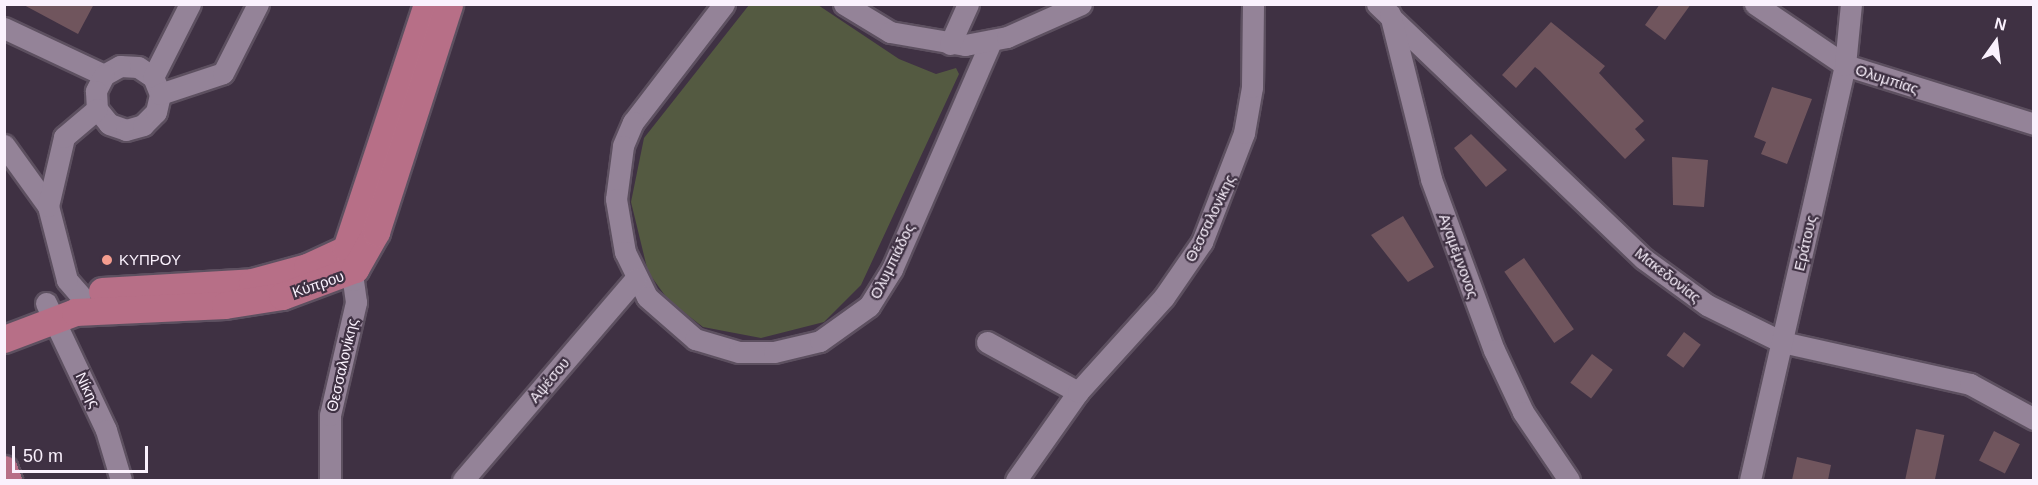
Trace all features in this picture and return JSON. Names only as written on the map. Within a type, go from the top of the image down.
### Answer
[{"type":"main road","name":"Κύπρου","points":[[343,264],[356,230],[427,4]]},
{"type":"main road","name":"Κύπρου","points":[[4,319],[51,310],[244,303],[282,296],[370,247],[449,4]]},
{"type":"main road","name":"Κύπρου","points":[[4,339],[80,295],[252,282],[343,264]]},
{"type":"main road","points":[[4,470],[8,480]]},
{"type":"street","points":[[156,86],[138,67],[120,66],[104,75],[96,91],[97,109],[109,124],[126,130],[150,119],[156,86],[190,4]]},
{"type":"street","points":[[156,86],[223,73],[258,4]]},
{"type":"street","name":"Ολυμπιάδος","points":[[724,4],[652,91],[623,146],[618,224],[635,279],[674,324],[723,349],[790,350],[847,327],[885,283],[991,41]]},
{"type":"street","points":[[844,4],[890,32],[950,44],[991,41],[1081,4]]},
{"type":"street","points":[[950,44],[968,4]]},
{"type":"street","name":"Θεσσαλονίκης","points":[[1016,480],[1078,392],[1178,279],[1222,198],[1249,105],[1253,4]]},
{"type":"street","name":"Ολυμπίας","points":[[1755,4],[1845,65],[2034,124]]},
{"type":"street","name":"Εράτους","points":[[1750,480],[1845,65],[1851,4]]},
{"type":"street","name":"Μακεδονίας","points":[[1383,9],[1659,272],[1724,315],[1782,342],[1954,378],[2034,419]]},
{"type":"street","name":"Αγαμέμνονος","points":[[1383,9],[1431,179],[1490,339],[1516,401],[1569,480]]},
{"type":"street","points":[[4,28],[104,75]]},
{"type":"street","points":[[48,206],[64,137],[97,109]]},
{"type":"street","points":[[4,145],[48,206],[64,271],[80,295]]},
{"type":"street","name":"Θεσσαλονίκης","points":[[330,480],[330,415],[356,302],[343,264]]},
{"type":"street","name":"Αψέσου","points":[[464,480],[635,279]]},
{"type":"street","name":"Νίκης","points":[[51,310],[106,430],[122,480]]},
{"type":"street","points":[[987,342],[1078,392]]},
{"type":"green space","points":[[749,5],[818,5],[899,59],[936,74],[956,68],[959,74],[861,285],[824,322],[761,338],[703,327],[669,301],[648,272],[631,202],[644,138]]},
{"type":"building","points":[[22,4],[94,4],[78,34]]},
{"type":"building","points":[[1660,4],[1691,4],[1665,40],[1645,25]]},
{"type":"building","points":[[1551,22],[1605,66],[1599,73],[1644,121],[1635,129],[1645,140],[1625,159],[1535,67],[1516,88],[1502,75]]},
{"type":"building","points":[[1772,87],[1812,99],[1787,164],[1761,154],[1766,142],[1754,137]]},
{"type":"building","points":[[1471,134],[1507,170],[1486,187],[1454,148]]},
{"type":"building","points":[[1672,157],[1708,160],[1704,207],[1673,205]]},
{"type":"building","points":[[1403,216],[1434,267],[1408,282],[1371,235]]},
{"type":"building","points":[[1524,258],[1574,329],[1554,343],[1504,272]]},
{"type":"building","points":[[1684,332],[1701,345],[1683,368],[1667,355]]},
{"type":"building","points":[[1592,354],[1613,370],[1591,398],[1570,383]]},
{"type":"building","points":[[1916,429],[1944,435],[1935,480],[1905,480]]},
{"type":"building","points":[[1994,431],[2020,444],[2005,474],[1979,460]]},
{"type":"building","points":[[1797,457],[1831,465],[1828,480],[1792,480]]},
{"type":"place","name":"ΚΥΠΡΟΥ","points":[[107,260]]}]
